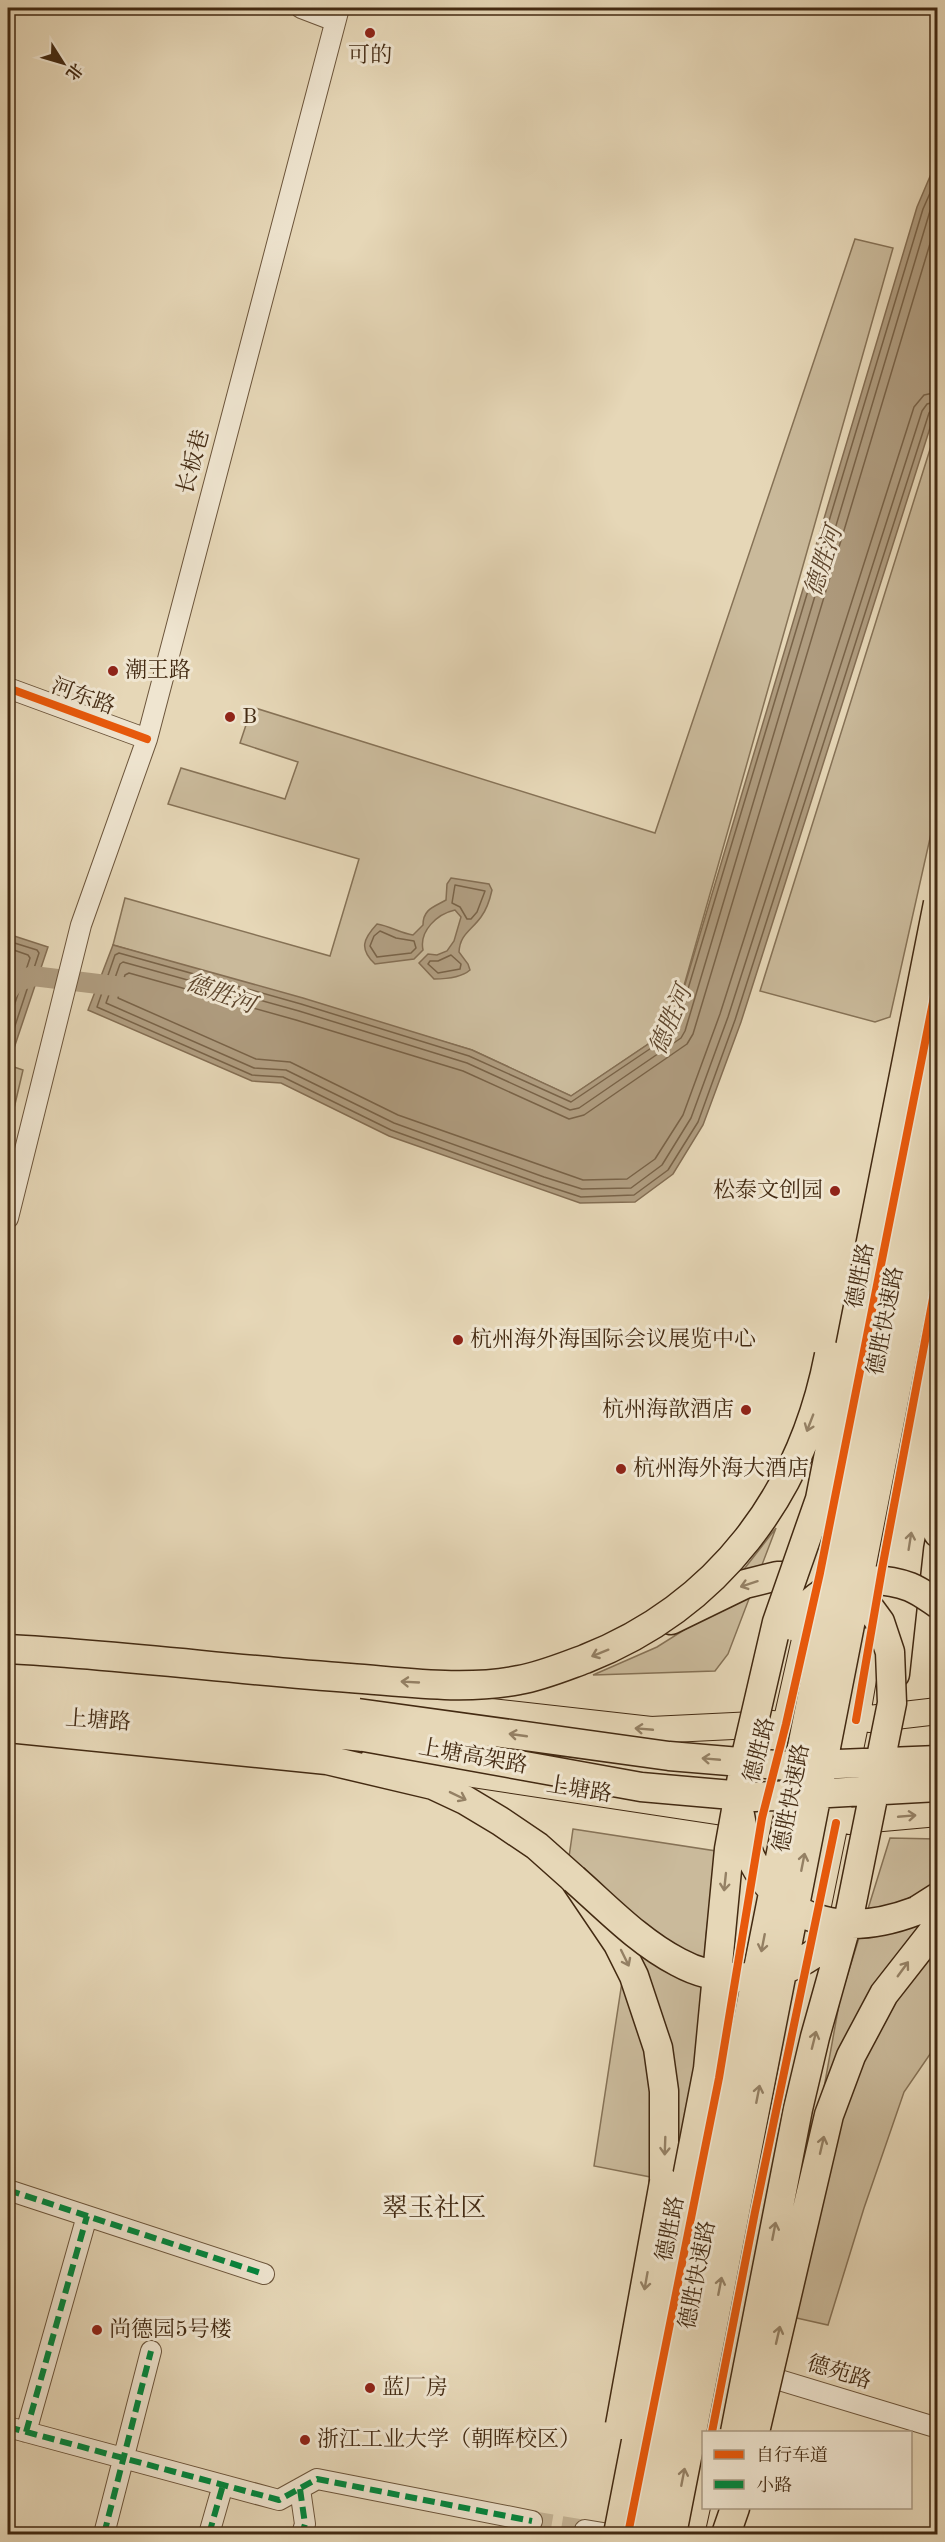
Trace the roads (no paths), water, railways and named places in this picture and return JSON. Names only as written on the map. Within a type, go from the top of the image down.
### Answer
[{"type":"highway","points":[[634,1637],[708,1583],[741,1549],[770,1510],[800,1450],[816,1407],[826,1367],[896,1021],[938,879]]},
{"type":"highway","points":[[938,903],[820,1499],[777,1622],[754,1715],[750,1811],[745,1843],[752,1860],[777,1895],[818,1920],[832,1924],[869,1924],[890,1921],[916,1911],[938,1897]]},
{"type":"highway","name":"德胜快速路","points":[[646,2535],[938,1061]]},
{"type":"highway","name":"德胜快速路","points":[[672,2535],[938,1175]]},
{"type":"highway","points":[[735,2431],[798,2109],[815,2037],[850,1912],[892,1703],[909,1545],[938,1388]]},
{"type":"highway","points":[[938,1473],[934,1509],[938,1533]]},
{"type":"highway","points":[[8,1648],[414,1683],[473,1684],[517,1681],[551,1672],[634,1637],[745,1584],[777,1576],[806,1576],[828,1580],[852,1591],[869,1607],[880,1622],[890,1652],[892,1703]]},
{"type":"highway","points":[[766,1667],[804,1610],[819,1595],[837,1586],[869,1580],[888,1582],[909,1587],[938,1604]]},
{"type":"highway","name":"上塘高架路","points":[[8,1676],[358,1713],[669,1756],[788,1766],[938,1760]]},
{"type":"highway","name":"上塘高架路","points":[[8,1702],[364,1737],[641,1786],[755,1797],[938,1787]]},
{"type":"highway","points":[[8,1728],[327,1760],[434,1785],[465,1800],[537,1846],[639,1936],[678,1962],[713,1975],[744,1977],[771,1974],[800,1963],[828,1942],[850,1912]]},
{"type":"highway","points":[[618,2535],[708,2069],[715,2016],[724,1893],[750,1811]]},
{"type":"highway","points":[[574,1879],[618,1944],[634,1976],[657,2048],[664,2091],[664,2182],[593,2532]]},
{"type":"highway","points":[[755,2431],[829,2115],[851,2056],[884,1994],[938,1925]]},
{"type":"highway","points":[[715,2535],[720,2509]]},
{"type":"highway","points":[[725,2535],[733,2509]]},
{"type":"main road","name":"德胜路","points":[[628,2535],[719,2078],[750,1811],[786,1724],[858,1386],[938,977]]},
{"type":"main road","points":[[712,2431],[755,2212],[836,1823],[938,1272]]},
{"type":"main road","points":[[173,1649],[250,1684]]},
{"type":"main road","points":[[8,1663],[250,1684],[651,1730],[856,1720],[938,1711]]},
{"type":"main road","name":"上塘路","points":[[8,1714],[145,1725],[836,1823],[938,1814]]},
{"type":"main road","points":[[691,2535],[702,2484]]},
{"type":"street","points":[[301,8],[337,14]]},
{"type":"street","name":"长板巷","points":[[8,1218],[81,925],[147,739],[337,14]]},
{"type":"street","name":"河东路","points":[[8,688],[147,739]]},
{"type":"street","points":[[8,2190],[264,2274]]},
{"type":"street","points":[[87,2216],[16,2429],[279,2500],[317,2479],[532,2521]]},
{"type":"street","points":[[104,2535],[151,2351]]},
{"type":"street","name":"德苑路","points":[[725,2367],[760,2373],[938,2428]]},
{"type":"street","points":[[747,2431],[760,2373]]},
{"type":"street","points":[[209,2535],[223,2485]]},
{"type":"street","points":[[300,2489],[305,2524],[302,2535]]},
{"type":"street","points":[[593,2532],[609,2535]]},
{"type":"water","points":[[937,160],[937,406],[741,1022],[703,1125],[673,1174],[635,1202],[580,1203],[389,1136],[281,1083],[252,1081],[88,1010],[113,945],[303,998],[472,1050],[571,1096],[672,1028],[917,207]]},
{"type":"water","points":[[451,878],[489,884],[492,890],[483,914],[461,941],[459,952],[470,970],[458,976],[434,979],[419,963],[428,954],[437,955],[447,951],[454,941],[461,917],[455,910],[442,915],[431,924],[424,936],[423,950],[414,959],[375,964],[367,954],[365,944],[377,924],[413,935],[423,925],[427,912],[446,900],[447,884]]},
{"type":"water","points":[[8,934],[48,947],[8,1066]]},
{"type":"waterway","name":"德胜河","points":[[8,991],[14,983],[33,976],[123,987]]},
{"type":"tunnel","points":[[532,2521],[585,2530]]},
{"type":"place","name":"可的","points":[[370,33]]},
{"type":"place","name":"潮王路","points":[[113,671]]},
{"type":"place","name":"B","points":[[230,717]]},
{"type":"place","name":"松泰文创园","points":[[835,1191]]},
{"type":"place","name":"杭州海外海国际会议展览中心","points":[[458,1340]]},
{"type":"place","name":"杭州海歆酒店","points":[[746,1410]]},
{"type":"place","name":"杭州海外海大酒店","points":[[621,1469]]},
{"type":"place","name":"尚德园5号楼","points":[[97,2330]]},
{"type":"place","name":"蓝厂房","points":[[370,2388]]},
{"type":"place","name":"浙江工业大学（朝晖校区）","points":[[305,2440]]},
{"type":"district","name":"翠玉社区","points":[[434,2209]]}]
